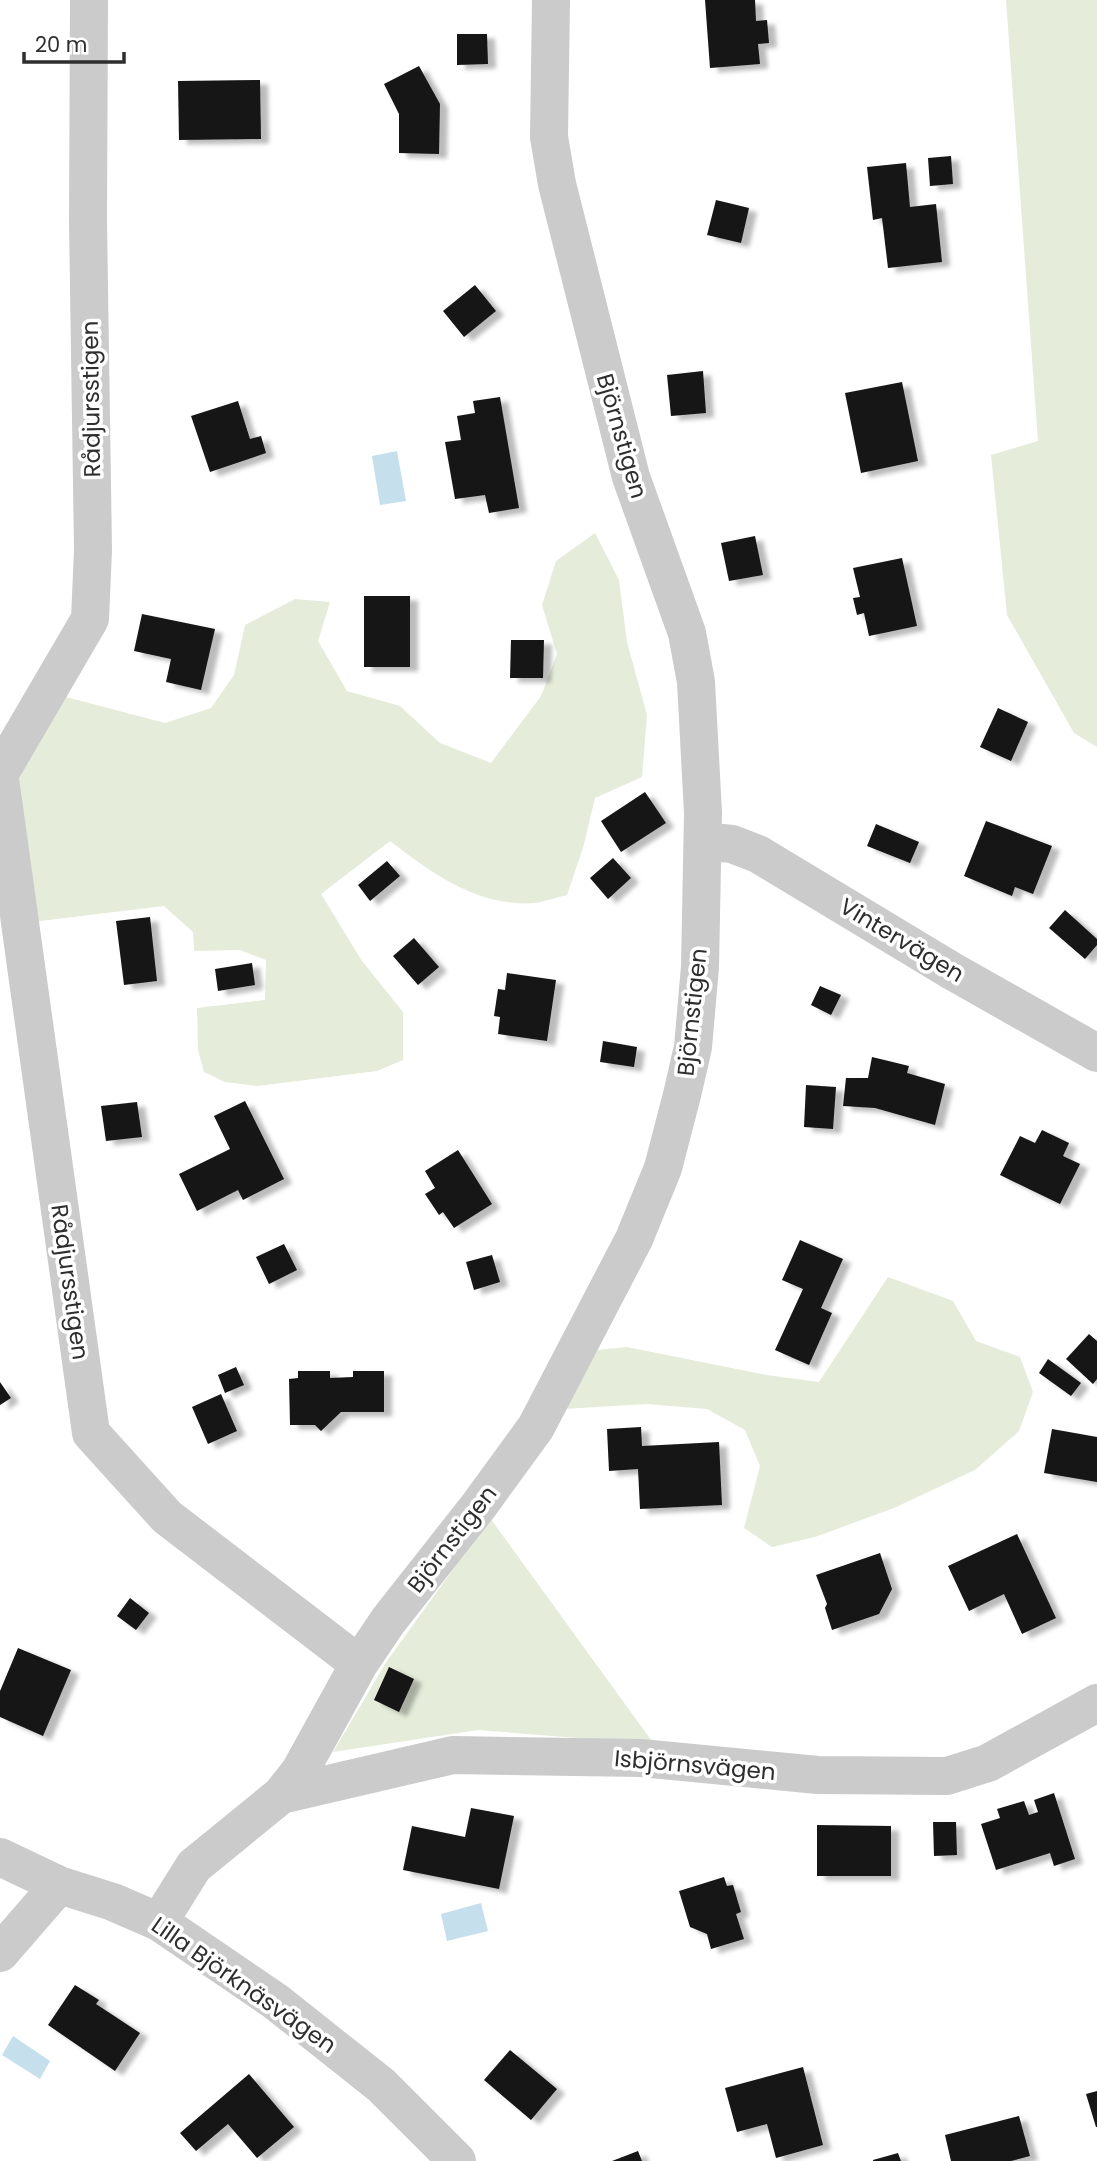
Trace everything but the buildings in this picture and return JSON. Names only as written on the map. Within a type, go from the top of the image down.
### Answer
[{"type":"street","name":"Rådjursstigen","points":[[0,773],[90,619],[93,550],[88,221],[89,0]]},
{"type":"street","name":"Björnstigen","points":[[159,1922],[194,1866],[281,1795],[299,1771],[359,1664],[388,1621],[480,1504],[536,1427],[634,1239],[656,1189],[693,1047],[700,967],[703,841],[696,682],[687,633],[631,477],[557,184],[549,137],[551,0]]},
{"type":"street","name":"Rådjursstigen","points":[[0,779],[91,1433],[167,1517],[359,1664]]},
{"type":"street","name":"Vintervägen","points":[[703,841],[732,844],[758,854],[971,982],[1097,1053]]},
{"type":"street","name":"Isbjörnsvägen","points":[[281,1795],[453,1755],[640,1758],[818,1775],[947,1776],[988,1763],[1097,1703]]},
{"type":"street","name":"Lilla Björknäsvägen","points":[[0,1857],[59,1885],[113,1902],[159,1922],[275,2001],[381,2085],[457,2161]]},
{"type":"street","points":[[0,1954],[59,1885]]},
{"type":"green space","points":[[1006,0],[1097,0],[1097,747],[1074,733],[1007,615],[991,455],[1038,441]]},
{"type":"green space","points":[[595,533],[619,580],[627,642],[647,715],[642,777],[595,798],[583,848],[567,895],[535,903],[495,900],[457,886],[439,876],[390,841],[321,894],[362,961],[403,1012],[403,1060],[377,1071],[258,1086],[225,1082],[204,1072],[198,1050],[197,1008],[265,1000],[266,960],[240,950],[194,951],[193,932],[164,906],[32,922],[14,781],[66,697],[165,723],[211,708],[234,675],[245,625],[295,599],[330,602],[318,641],[347,691],[400,706],[440,743],[491,763],[541,696],[557,654],[542,605],[556,561]]},
{"type":"green space","points":[[888,1277],[953,1301],[976,1341],[1020,1357],[1033,1392],[1019,1431],[975,1470],[894,1508],[815,1537],[772,1547],[744,1528],[760,1466],[745,1430],[707,1409],[647,1404],[563,1409],[597,1350],[627,1347],[766,1375],[819,1382]]},
{"type":"green space","points":[[490,1518],[654,1744],[478,1730],[333,1752],[387,1661]]},
{"type":"water","points":[[397,451],[406,501],[380,505],[372,456]]},
{"type":"water","points":[[481,1903],[488,1931],[447,1941],[441,1914]]},
{"type":"water","points":[[13,2036],[50,2061],[40,2079],[2,2055]]}]
